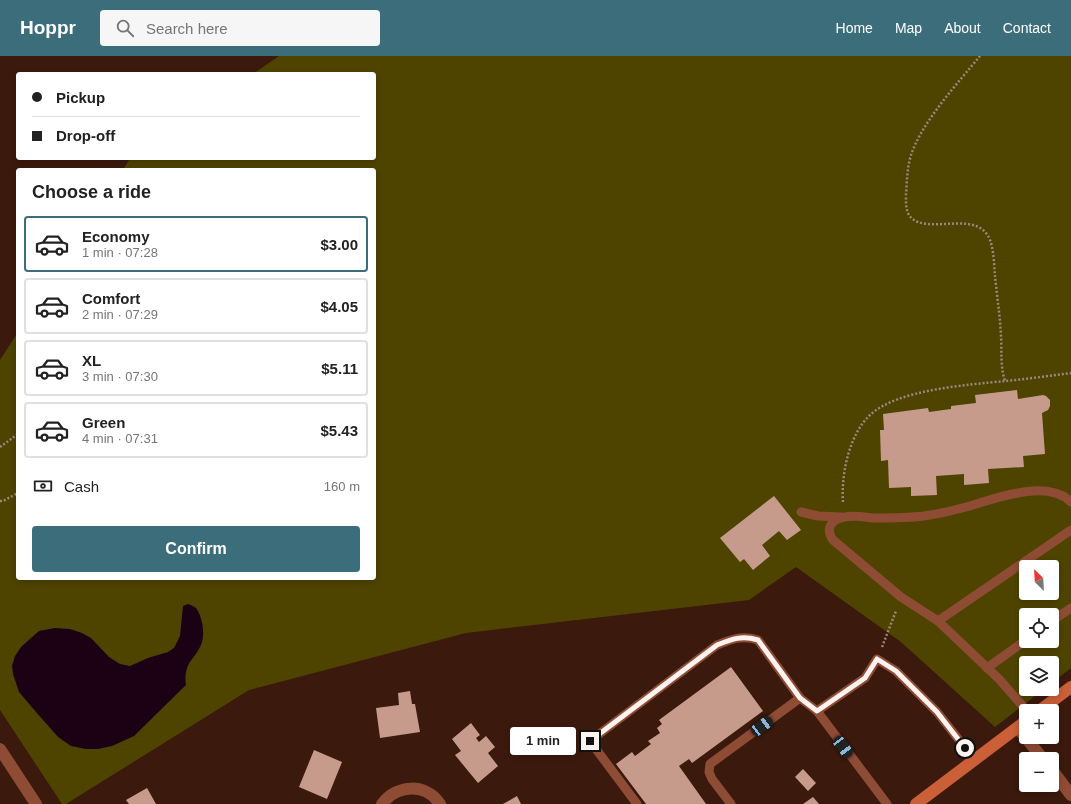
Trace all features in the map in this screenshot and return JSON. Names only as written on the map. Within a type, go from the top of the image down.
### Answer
[{"type":"main road","points":[[1049,704],[1071,687]]},
{"type":"main road","points":[[916,804],[1019,727]]},
{"type":"street","points":[[0,749],[36,804]]},
{"type":"street","points":[[1059,779],[1071,795]]},
{"type":"street","points":[[382,804],[390,795],[400,790],[411,788],[432,794],[440,804]]},
{"type":"lane","points":[[801,512],[818,516],[845,517],[883,518],[923,516],[965,507],[1000,496],[1034,491],[1061,494],[1071,502]]},
{"type":"lane","points":[[845,517],[836,520],[829,529],[830,535],[834,540],[901,597],[938,621],[987,668],[1021,704]]},
{"type":"lane","points":[[938,621],[1071,530]]},
{"type":"lane","points":[[1059,617],[1071,608]]},
{"type":"lane","points":[[637,804],[590,741],[717,645],[733,639],[748,637],[758,640],[800,698],[817,711],[887,804]]},
{"type":"lane","points":[[987,668],[1019,645]]},
{"type":"lane","points":[[817,711],[865,678],[877,659],[896,671],[937,712],[974,760]]},
{"type":"lane","points":[[731,804],[712,780],[708,772],[710,764],[800,698]]},
{"type":"path","points":[[980,56],[950,92],[922,131],[911,156],[907,178],[906,206],[907,213],[917,221],[927,224],[968,224],[982,229],[986,233],[990,241],[994,267],[1001,334],[1002,371],[1005,381]]},
{"type":"path","points":[[845,517],[842,487],[845,464],[860,428],[870,415],[899,399],[918,393],[953,387],[1071,373]]},
{"type":"path","points":[[0,447],[16,435]]},
{"type":"path","points":[[0,501],[16,494]]},
{"type":"path","points":[[877,659],[901,597]]},
{"type":"shaded area","points":[[279,56],[1071,56],[1071,668],[1059,677],[1059,656],[1019,656],[1019,696],[1035,696],[1025,704],[1019,704],[1019,708],[995,727],[901,642],[796,567],[749,600],[466,633],[249,690],[66,804],[62,804],[0,710],[0,360],[16,335],[16,580],[376,580],[376,168],[124,168],[129,160],[376,160],[376,72],[256,72]]},
{"type":"shaded area","points":[[188,604],[195,607],[198,611],[203,634],[202,642],[197,653],[186,671],[186,685],[134,736],[112,746],[98,749],[86,749],[71,746],[58,737],[19,692],[12,666],[15,656],[21,647],[39,631],[55,628],[70,629],[82,633],[91,638],[109,657],[120,664],[130,666],[148,658],[168,652],[174,648],[180,636],[183,606]]},
{"type":"building","points":[[1017,390],[1018,399],[1043,395],[1050,400],[1048,410],[1042,413],[1045,454],[1023,456],[1024,467],[988,469],[989,483],[964,485],[964,474],[936,476],[937,495],[911,496],[911,487],[889,488],[888,460],[881,461],[880,430],[884,430],[883,414],[928,408],[929,412],[951,409],[951,406],[976,403],[975,395]]},
{"type":"building","points":[[774,496],[801,530],[787,540],[779,531],[762,545],[770,556],[753,570],[744,559],[740,562],[720,538]]},
{"type":"building","points":[[731,667],[763,711],[692,763],[689,759],[679,766],[706,804],[646,804],[616,764],[632,752],[635,756],[651,744],[648,741],[660,733],[657,728],[662,724],[659,720]]},
{"type":"building","points":[[410,691],[412,704],[415,704],[420,732],[380,738],[376,708],[399,705],[398,693]]},
{"type":"building","points":[[471,723],[480,735],[476,738],[479,742],[486,736],[495,747],[488,753],[498,766],[478,783],[455,755],[461,751],[452,739]]},
{"type":"building","points":[[314,750],[342,762],[327,799],[299,787]]},
{"type":"building","points":[[803,769],[816,783],[808,791],[795,777]]},
{"type":"building","points":[[147,788],[156,804],[129,804],[126,800]]},
{"type":"building","points":[[517,796],[521,804],[503,804]]},
{"type":"building","points":[[813,797],[819,804],[803,804]]},
{"type":"route","points":[[590,741],[717,645],[733,639],[748,637],[758,640],[800,698],[817,711],[865,678],[877,659],[896,671],[937,712],[965,748]]}]
